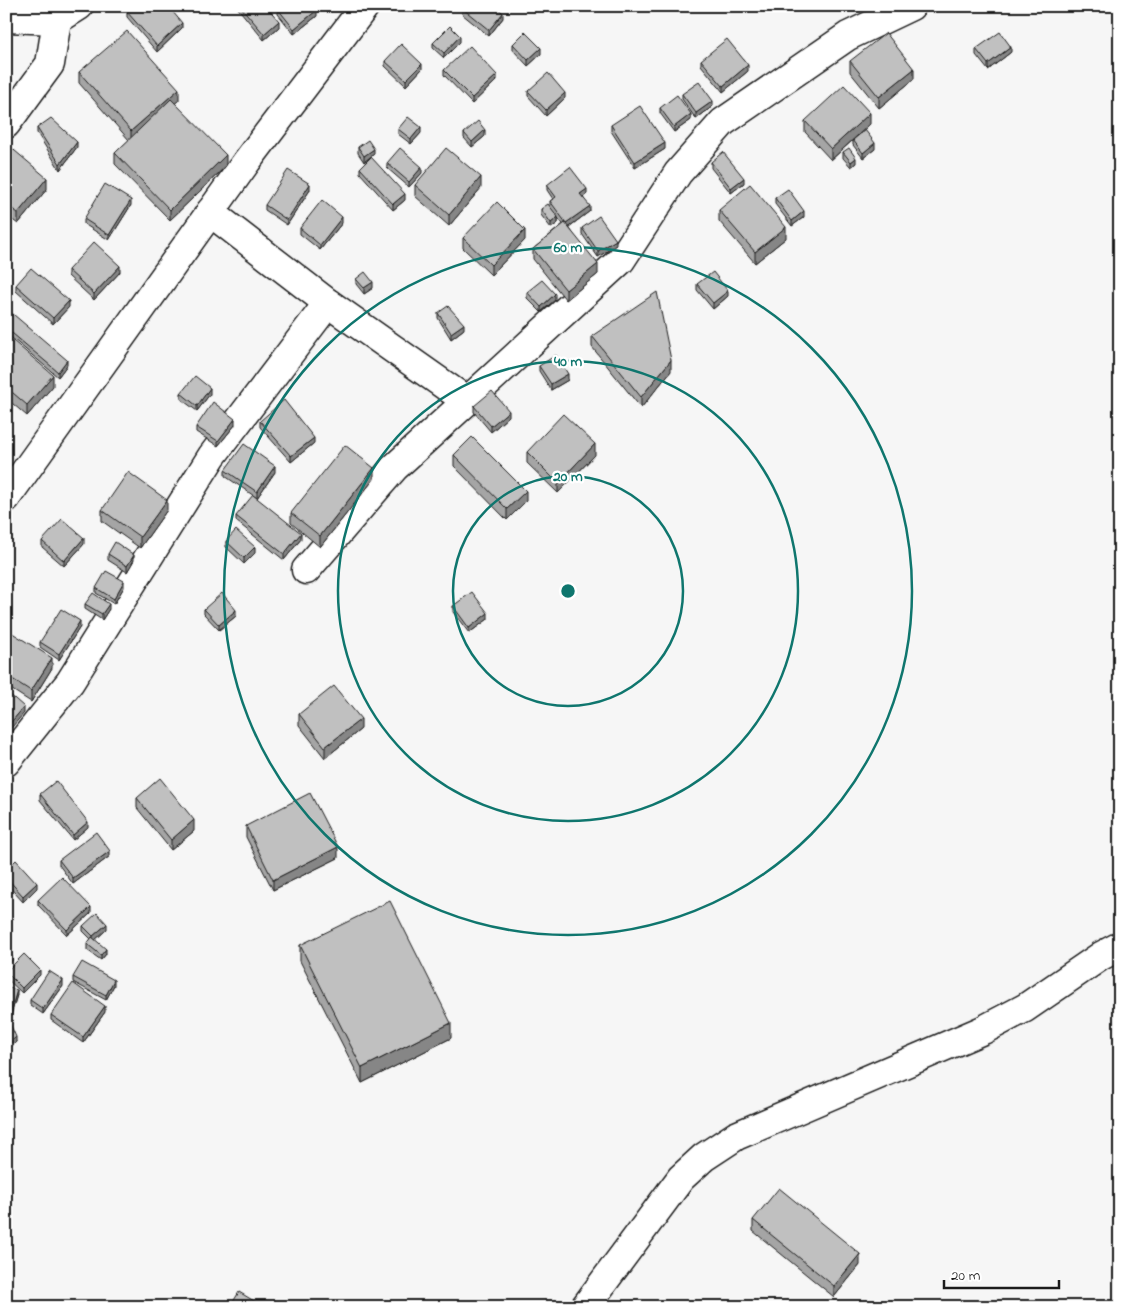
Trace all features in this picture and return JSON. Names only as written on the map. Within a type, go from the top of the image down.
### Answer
[{"type":"street","points":[[6,498],[210,212],[365,6]]},
{"type":"street","points":[[306,570],[394,468],[621,260],[678,173],[723,122],[848,36],[911,6]]},
{"type":"street","points":[[6,18],[66,11],[50,64],[6,124]]},
{"type":"street","points":[[210,212],[328,303],[467,401]]},
{"type":"street","points":[[6,762],[70,682],[212,456],[328,303]]},
{"type":"street","points":[[585,1307],[681,1178],[704,1157],[736,1136],[983,1030],[1025,1008],[1101,956],[1120,946]]},
{"type":"building","points":[[133,6],[168,6],[182,23],[157,46],[127,12]]},
{"type":"building","points":[[240,6],[266,6],[279,21],[264,34]]},
{"type":"building","points":[[281,6],[314,6],[317,10],[294,29],[278,9]]},
{"type":"building","points":[[464,6],[495,6],[503,13],[489,30],[462,8]]},
{"type":"building","points":[[450,26],[460,36],[444,53],[433,43]]},
{"type":"building","points":[[127,31],[179,89],[131,131],[79,72]]},
{"type":"building","points":[[525,32],[541,48],[528,60],[513,44]]},
{"type":"building","points":[[1000,32],[1011,47],[988,64],[976,49]]},
{"type":"building","points":[[886,33],[914,69],[879,97],[850,61]]},
{"type":"building","points":[[727,39],[748,65],[723,86],[701,60]]},
{"type":"building","points":[[401,44],[422,64],[406,80],[385,61]]},
{"type":"building","points":[[470,46],[497,75],[472,98],[444,70]]},
{"type":"building","points":[[548,73],[565,93],[546,110],[528,91]]},
{"type":"building","points":[[699,82],[713,101],[696,113],[682,94]]},
{"type":"building","points":[[844,85],[870,113],[831,149],[805,121]]},
{"type":"building","points":[[677,95],[691,114],[674,127],[660,108]]},
{"type":"building","points":[[171,99],[226,155],[170,210],[115,153]]},
{"type":"building","points":[[640,106],[665,143],[635,162],[611,125]]},
{"type":"building","points":[[408,117],[421,127],[411,139],[398,129]]},
{"type":"building","points":[[51,118],[77,142],[60,164],[37,128]]},
{"type":"building","points":[[478,121],[485,130],[472,142],[464,133]]},
{"type":"building","points":[[865,130],[875,143],[863,153],[853,140]]},
{"type":"building","points":[[368,140],[374,149],[364,156],[358,147]]},
{"type":"building","points":[[8,145],[47,178],[18,213],[6,204],[6,147]]},
{"type":"building","points":[[400,148],[422,167],[409,182],[387,163]]},
{"type":"building","points":[[446,148],[481,177],[449,215],[415,185]]},
{"type":"building","points":[[849,148],[856,158],[851,162],[843,152]]},
{"type":"building","points":[[723,152],[744,178],[731,188],[711,162]]},
{"type":"building","points":[[371,157],[405,194],[393,204],[360,168]]},
{"type":"building","points":[[570,167],[587,189],[580,194],[590,206],[566,223],[550,201],[556,197],[547,185]]},
{"type":"building","points":[[288,170],[310,184],[287,220],[265,205]]},
{"type":"building","points":[[105,184],[131,200],[109,235],[84,219]]},
{"type":"building","points":[[750,184],[786,227],[755,252],[719,210]]},
{"type":"building","points":[[788,189],[804,211],[792,221],[775,198]]},
{"type":"building","points":[[322,200],[342,217],[320,245],[300,228]]},
{"type":"building","points":[[497,202],[525,230],[491,265],[463,238]]},
{"type":"building","points":[[548,204],[558,217],[551,223],[541,209]]},
{"type":"building","points":[[599,216],[616,240],[598,251],[582,228]]},
{"type":"building","points":[[565,223],[598,264],[566,290],[533,249]]},
{"type":"building","points":[[94,242],[120,266],[94,294],[68,270]]},
{"type":"building","points":[[31,268],[69,301],[53,318],[16,285]]},
{"type":"building","points":[[365,272],[373,282],[364,288],[356,279]]},
{"type":"building","points":[[713,272],[728,291],[713,303],[697,284]]},
{"type":"building","points":[[542,280],[555,294],[541,307],[527,292]]},
{"type":"building","points":[[657,292],[671,360],[641,397],[592,336]]},
{"type":"building","points":[[448,306],[464,324],[451,333],[438,313]]},
{"type":"building","points":[[7,309],[67,360],[58,372],[6,328]]},
{"type":"building","points":[[6,335],[53,375],[27,405],[6,387]]},
{"type":"building","points":[[556,355],[568,374],[551,384],[539,366]]},
{"type":"building","points":[[195,376],[210,388],[197,406],[181,393]]},
{"type":"building","points":[[492,391],[509,411],[491,426],[474,406]]},
{"type":"building","points":[[284,400],[314,438],[291,456],[260,421]]},
{"type":"building","points":[[213,402],[235,419],[218,441],[196,427]]},
{"type":"building","points":[[563,414],[595,444],[558,483],[527,452]]},
{"type":"building","points":[[472,437],[526,491],[507,509],[454,455]]},
{"type":"building","points":[[244,444],[275,466],[257,492],[225,470]]},
{"type":"building","points":[[345,445],[374,468],[320,536],[291,513]]},
{"type":"building","points":[[128,472],[167,500],[140,537],[102,510]]},
{"type":"building","points":[[253,495],[301,533],[284,554],[236,516]]},
{"type":"building","points":[[62,519],[84,538],[64,561],[42,541]]},
{"type":"building","points":[[236,530],[255,547],[244,558],[226,541]]},
{"type":"building","points":[[115,542],[134,555],[127,566],[108,554]]},
{"type":"building","points":[[106,571],[124,581],[114,599],[96,588]]},
{"type":"building","points":[[472,592],[488,613],[469,628],[453,606]]},
{"type":"building","points":[[93,593],[109,604],[102,614],[85,604]]},
{"type":"building","points":[[222,593],[236,610],[219,625],[204,609]]},
{"type":"building","points":[[61,609],[80,621],[59,654],[40,642]]},
{"type":"building","points":[[6,629],[52,658],[31,691],[6,675]]},
{"type":"building","points":[[334,686],[361,719],[325,747],[299,714]]},
{"type":"building","points":[[6,691],[24,707],[6,728]]},
{"type":"building","points":[[160,778],[194,820],[171,840],[137,798]]},
{"type":"building","points":[[56,781],[88,822],[73,835],[40,794]]},
{"type":"building","points":[[310,793],[338,847],[273,880],[246,826]]},
{"type":"building","points":[[96,832],[110,851],[73,878],[59,860]]},
{"type":"building","points":[[16,860],[37,883],[23,896],[6,877],[6,870]]},
{"type":"building","points":[[62,877],[91,907],[67,930],[38,900]]},
{"type":"building","points":[[390,901],[451,1023],[362,1068],[300,945]]},
{"type":"building","points":[[97,913],[107,924],[93,936],[83,926]]},
{"type":"building","points":[[92,937],[106,949],[101,955],[87,944]]},
{"type":"building","points":[[6,950],[12,956],[6,962]]},
{"type":"building","points":[[24,954],[40,970],[22,988],[6,972]]},
{"type":"building","points":[[82,962],[114,980],[106,995],[73,977]]},
{"type":"building","points":[[49,971],[63,980],[43,1009],[30,1000]]},
{"type":"building","points":[[73,983],[105,1006],[83,1037],[51,1015]]},
{"type":"building","points":[[6,987],[17,990],[10,1013],[6,1012]]},
{"type":"building","points":[[6,1017],[16,1037],[6,1046]]},
{"type":"building","points":[[779,1188],[860,1254],[834,1286],[753,1220]]},
{"type":"building","points":[[239,1292],[264,1307],[230,1307]]}]
